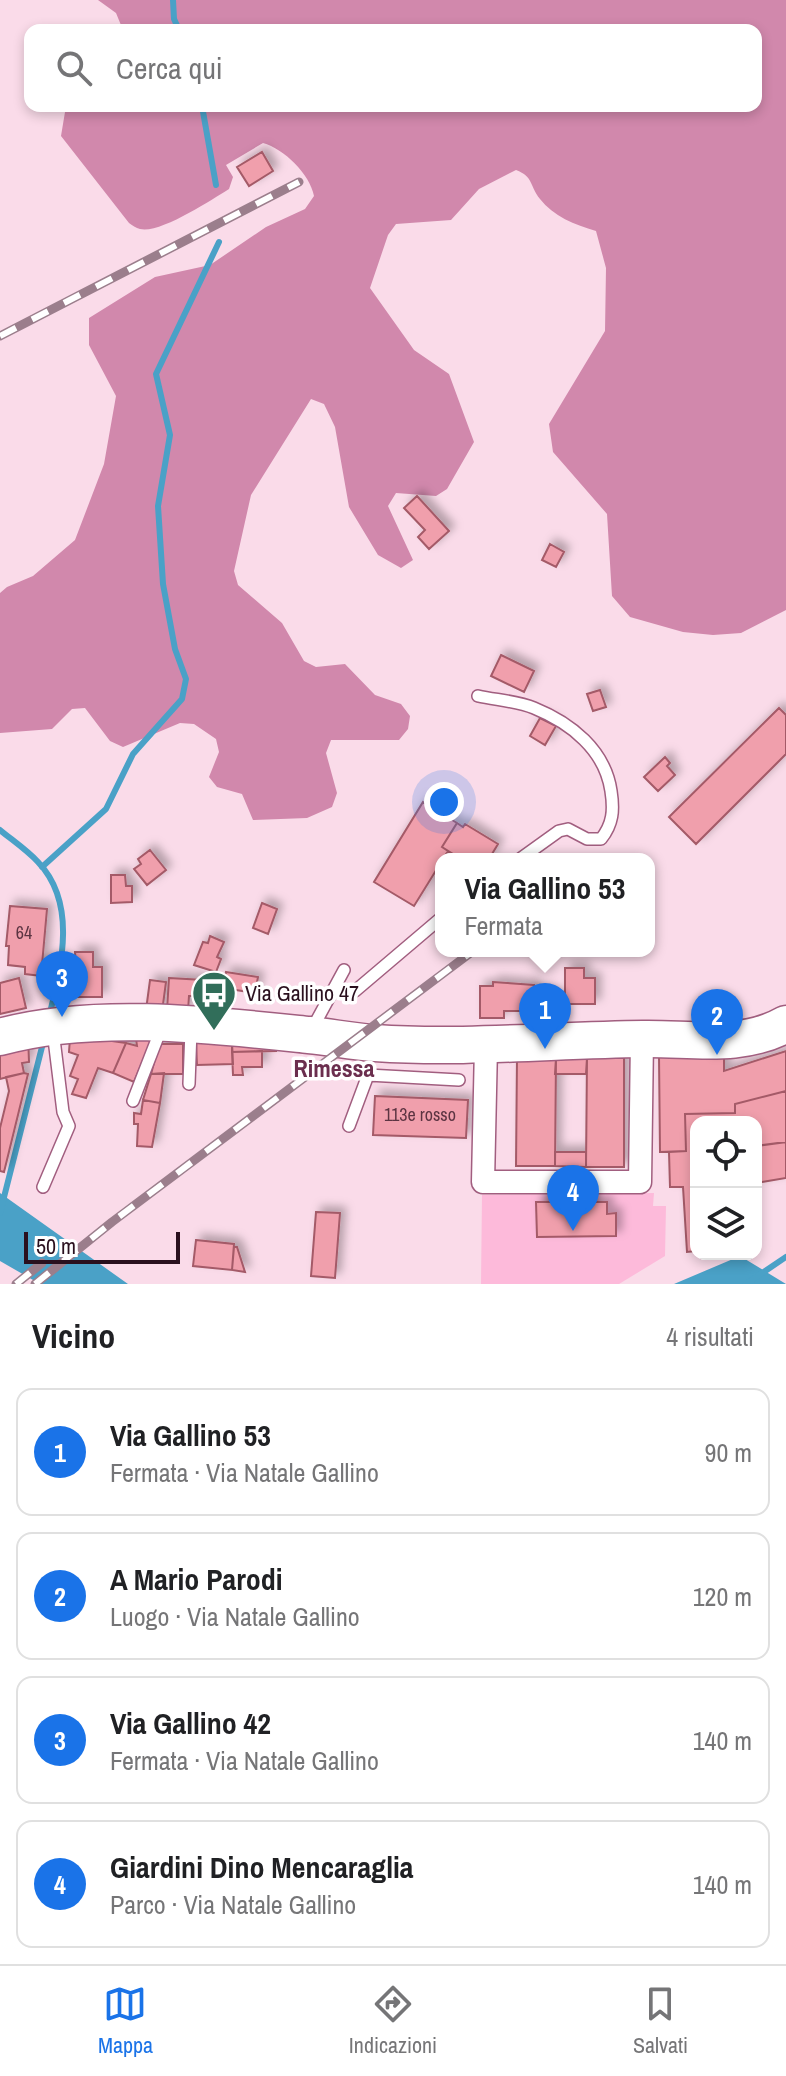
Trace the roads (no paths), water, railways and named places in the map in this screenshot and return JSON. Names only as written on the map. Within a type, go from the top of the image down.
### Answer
[{"type":"main road","points":[[0,1037],[52,1026],[103,1023],[183,1025],[373,1043],[419,1061],[486,1046],[642,1039],[733,1041],[761,1035],[786,1024]]},
{"type":"street","points":[[486,1046],[483,1182],[640,1182],[642,1039]]},
{"type":"lane","points":[[478,696],[533,708],[573,730],[600,756],[610,786],[613,808],[609,828],[601,839],[587,839],[568,829],[559,831],[528,853]]},
{"type":"lane","points":[[333,990],[355,991],[435,923]]},
{"type":"lane","points":[[308,1035],[344,970]]},
{"type":"lane","points":[[133,1101],[214,981]]},
{"type":"lane","points":[[183,1025],[189,1084]]},
{"type":"lane","points":[[43,1187],[69,1126],[63,1112],[52,1026]]},
{"type":"lane","points":[[349,1126],[368,1075],[419,1061],[459,1080]]},
{"type":"water","points":[[0,1193],[128,1284],[40,1284],[0,1261]]},
{"type":"water","points":[[731,1260],[747,1260],[786,1284],[674,1284]]},
{"type":"waterway","points":[[173,0],[176,24]]},
{"type":"waterway","points":[[203,112],[216,185]]},
{"type":"waterway","points":[[42,867],[106,809],[133,754],[182,699],[186,679],[175,649],[163,584],[158,506],[170,435],[156,374],[219,242]]},
{"type":"waterway","points":[[0,830],[38,862],[58,897],[63,936],[49,1017]]},
{"type":"waterway","points":[[0,1213],[44,1039]]},
{"type":"waterway","points":[[746,1284],[786,1257]]},
{"type":"railway","points":[[0,336],[299,182]]},
{"type":"railway","points":[[35,1284],[112,1222],[465,957]]},
{"type":"railway","points":[[16,1284],[42,1263]]},
{"type":"place","name":"Via Gallino 42","points":[[62,1017]]},
{"type":"place","name":"Via Gallino 47","points":[[214,1032]]},
{"type":"place","name":"Via Gallino 53","points":[[545,1049]]},
{"type":"place","name":"A Mario Parodi","points":[[717,1055]]},
{"type":"place","name":"Giardini Dino Mencaraglia","points":[[573,1231]]},
{"type":"district","name":"Rimessa","points":[[334,1069]]}]
